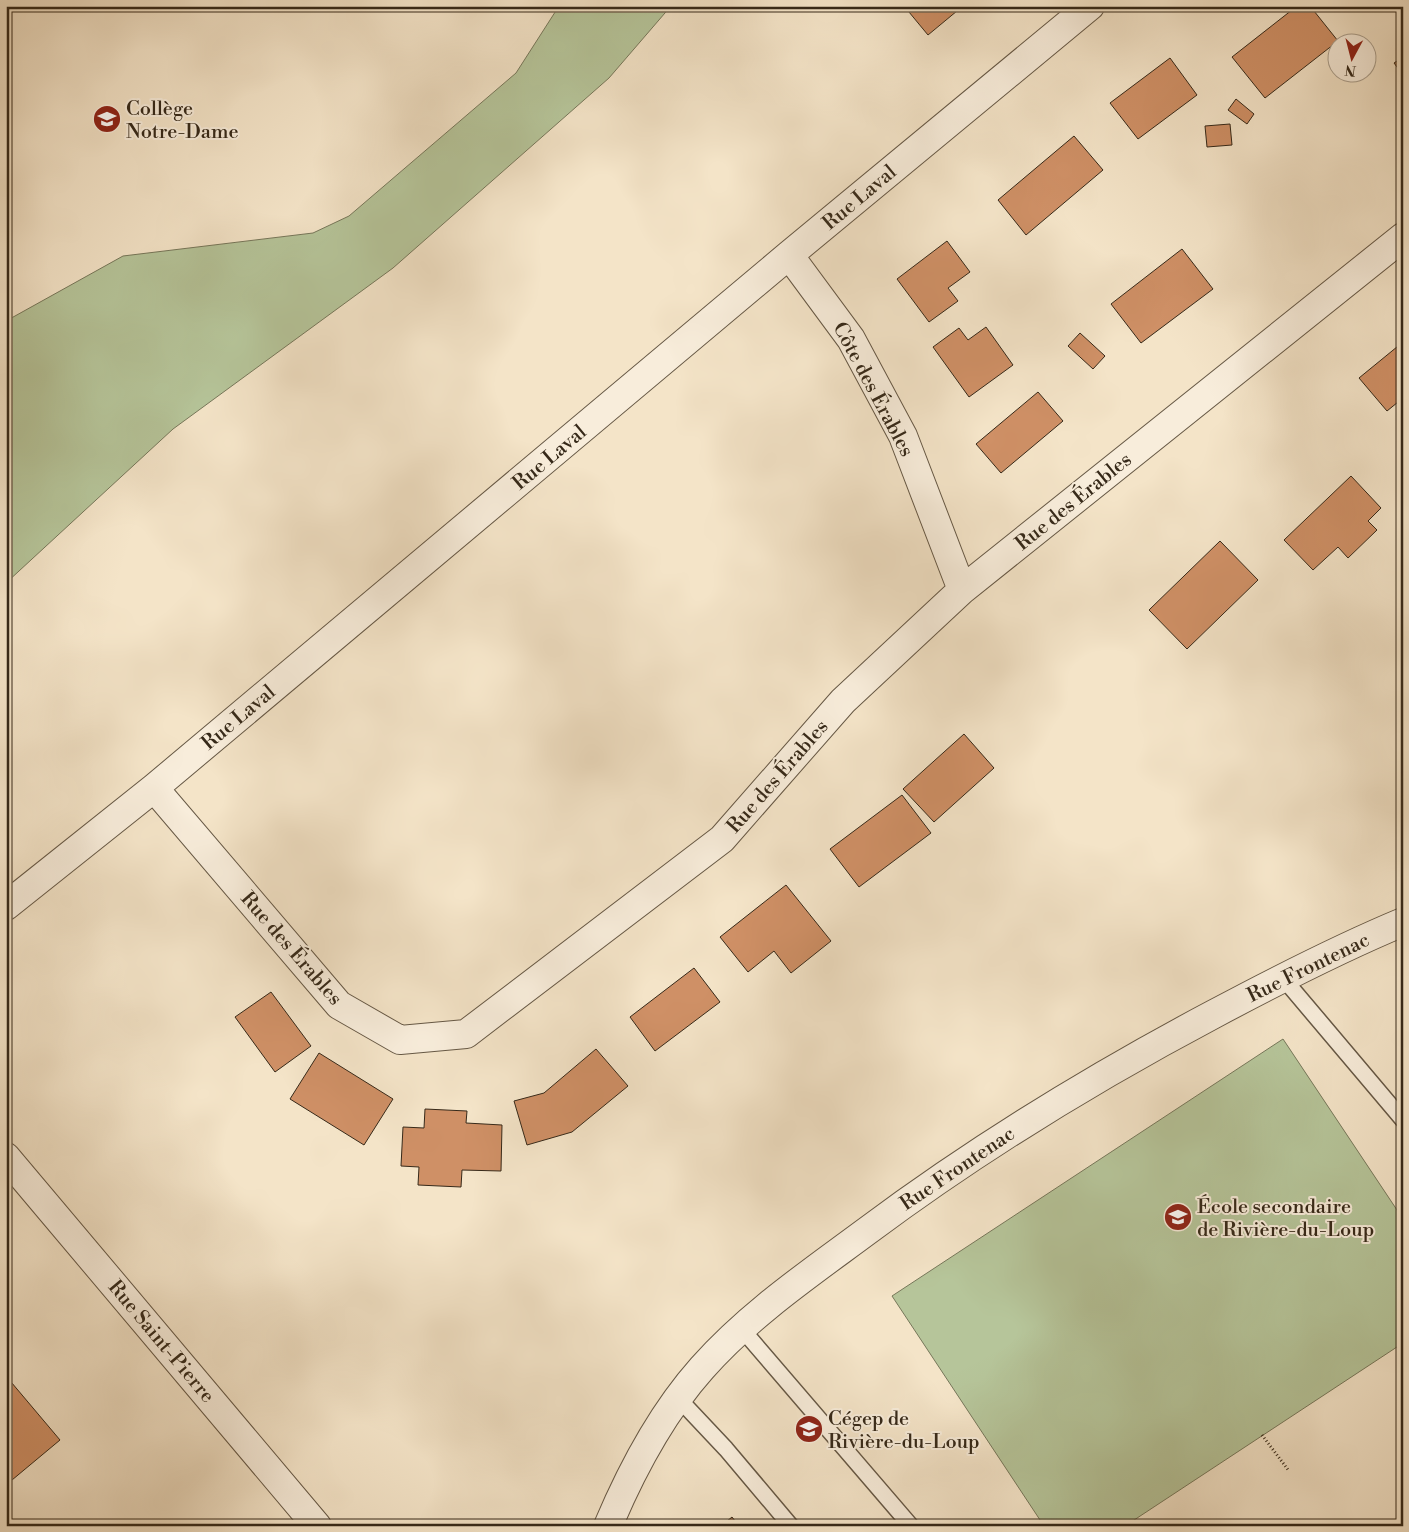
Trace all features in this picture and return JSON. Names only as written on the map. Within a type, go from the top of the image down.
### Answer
[{"type":"street","name":"Rue Laval","points":[[6,906],[154,788],[789,255],[1090,6]]},
{"type":"street","name":"Rue des Érables","points":[[154,788],[339,1005],[400,1040],[466,1034],[722,839],[843,701],[962,590],[1403,237]]},
{"type":"street","name":"Côte des Érables","points":[[789,255],[851,338],[903,436],[962,590]]},
{"type":"street","name":"Rue Frontenac","points":[[608,1526],[646,1446],[678,1398],[701,1370],[741,1328],[780,1295],[946,1174],[1040,1112],[1168,1039],[1283,978],[1403,922]]},
{"type":"street","name":"Rue Saint-Pierre","points":[[6,1157],[317,1526]]},
{"type":"lane","points":[[1283,978],[1403,1120]]},
{"type":"lane","points":[[741,1328],[911,1526]]},
{"type":"lane","points":[[678,1398],[726,1449],[792,1526]]},
{"type":"path","points":[[1262,1435],[1289,1471]]},
{"type":"green space","points":[[559,6],[671,6],[609,78],[393,268],[173,429],[6,583],[6,321],[123,256],[313,233],[349,216],[516,73]]},
{"type":"green space","name":"École secondaire de Rivière-du-Loup","points":[[1283,1039],[1403,1219],[1403,1343],[1125,1526],[1044,1526],[892,1296]]},
{"type":"building","points":[[904,6],[963,6],[928,35]]},
{"type":"building","points":[[1297,6],[1310,6],[1331,32],[1326,32],[1326,50],[1265,98],[1232,57]]},
{"type":"building","points":[[1403,57],[1403,75],[1394,63]]},
{"type":"building","points":[[1170,58],[1197,95],[1138,139],[1110,103]]},
{"type":"building","points":[[1236,99],[1254,114],[1247,124],[1228,110]]},
{"type":"building","points":[[1230,124],[1232,145],[1207,147],[1205,126]]},
{"type":"building","points":[[1074,136],[1103,170],[1026,235],[998,200]]},
{"type":"building","points":[[947,241],[970,272],[948,288],[958,301],[929,322],[897,279]]},
{"type":"building","points":[[1182,249],[1213,289],[1141,343],[1111,304]]},
{"type":"building","points":[[986,327],[1013,365],[969,397],[933,347],[959,328],[968,340]]},
{"type":"building","points":[[1080,333],[1105,356],[1093,369],[1068,346]]},
{"type":"building","points":[[1403,342],[1403,398],[1387,411],[1359,378]]},
{"type":"building","points":[[1038,392],[1063,421],[1001,473],[976,444]]},
{"type":"building","points":[[1351,476],[1381,508],[1368,521],[1377,530],[1348,558],[1338,547],[1313,570],[1284,540]]},
{"type":"building","points":[[1220,541],[1258,580],[1187,649],[1149,610]]},
{"type":"building","points":[[964,734],[994,768],[934,822],[903,789]]},
{"type":"building","points":[[902,795],[931,833],[859,887],[830,849]]},
{"type":"building","points":[[786,885],[831,941],[791,973],[774,951],[748,972],[720,937]]},
{"type":"building","points":[[694,968],[720,1002],[655,1051],[630,1017]]},
{"type":"building","points":[[271,992],[311,1046],[275,1072],[235,1017]]},
{"type":"building","points":[[596,1049],[628,1086],[572,1132],[527,1145],[514,1101],[544,1093]]},
{"type":"building","points":[[319,1053],[393,1099],[364,1145],[290,1099]]},
{"type":"building","points":[[425,1109],[467,1111],[466,1123],[502,1125],[501,1171],[462,1170],[461,1187],[418,1185],[419,1167],[401,1166],[403,1127],[424,1128]]},
{"type":"building","points":[[6,1376],[60,1440],[6,1485]]},
{"type":"building","points":[[732,1517],[739,1526],[721,1526]]},
{"type":"place","name":"Collège Notre-Dame","points":[[107,119]]},
{"type":"place","name":"École secondaire de Rivière-du-Loup","points":[[1178,1217]]},
{"type":"place","name":"Cégep de Rivière-du-Loup","points":[[809,1429]]}]
